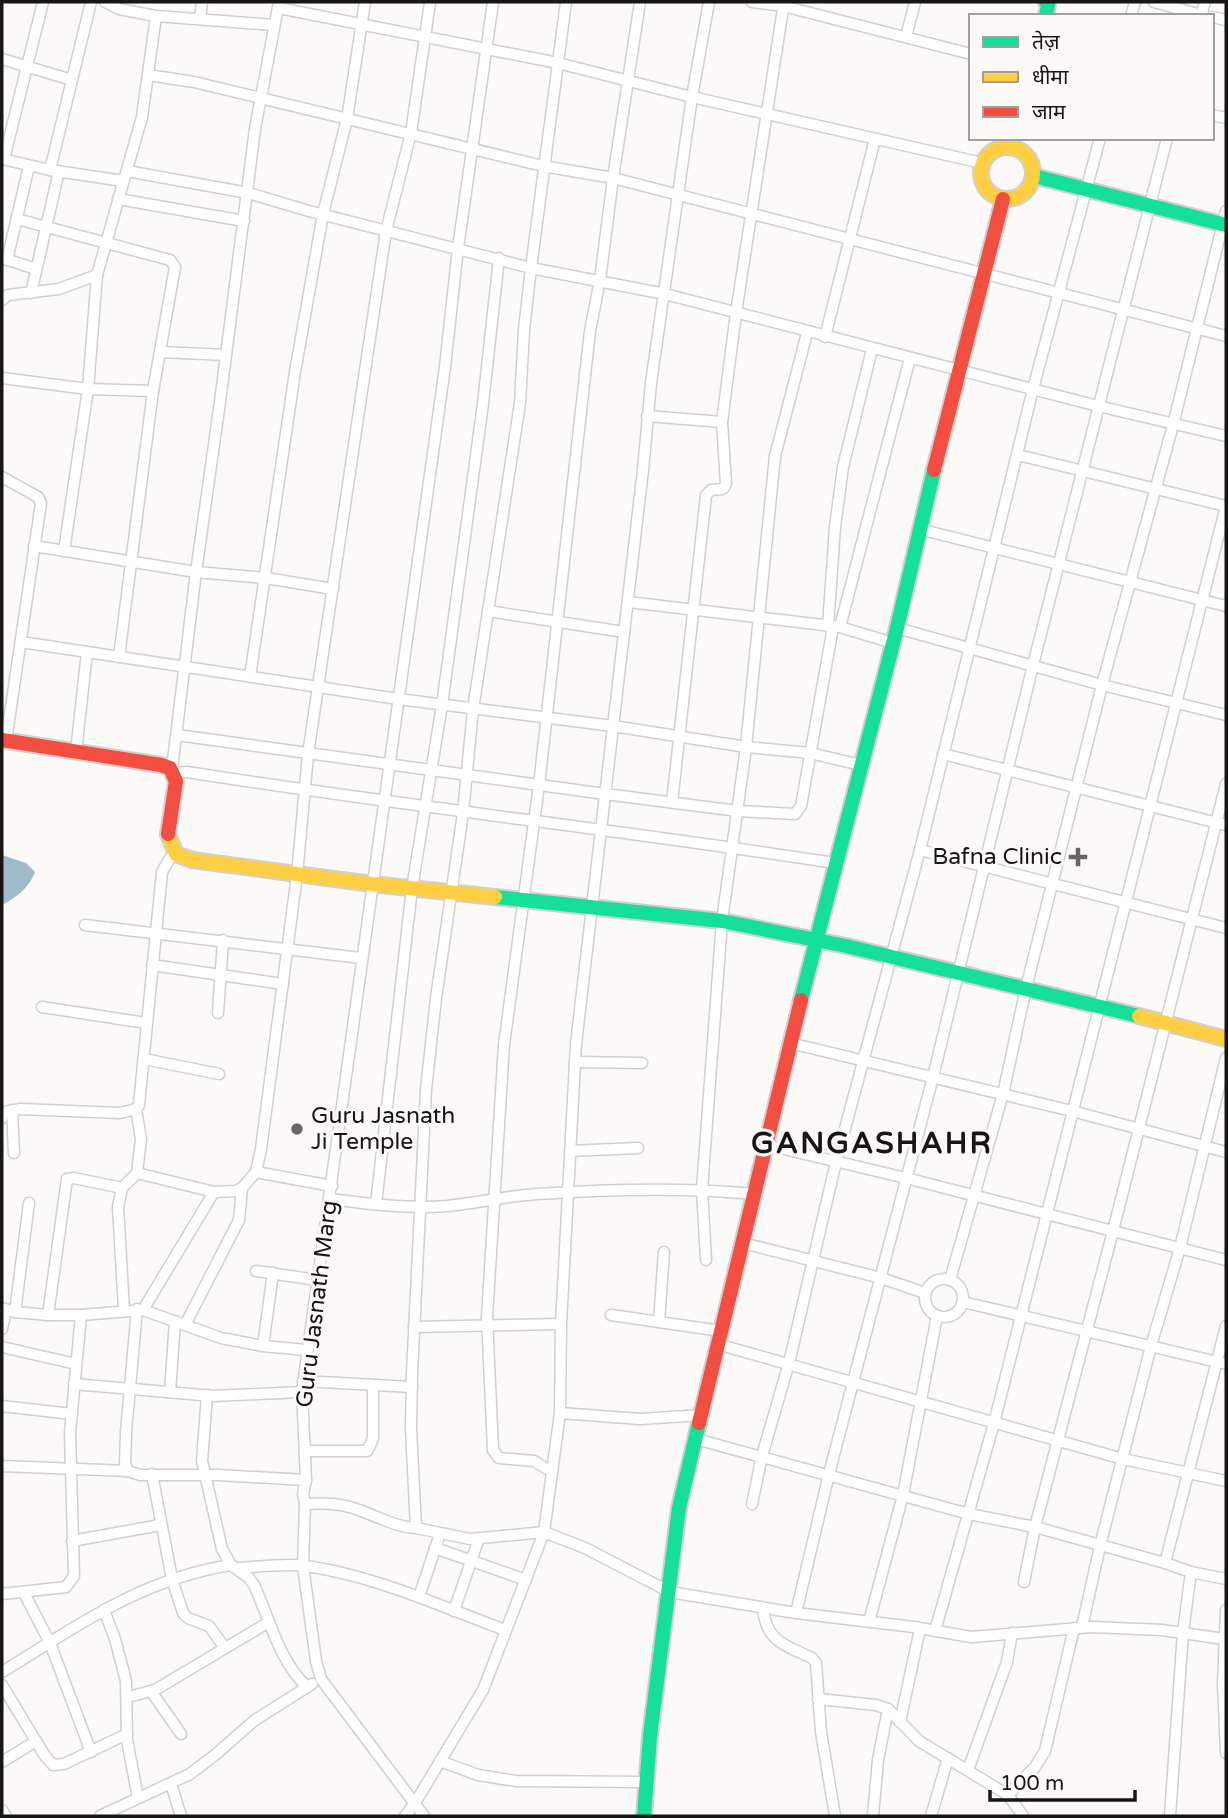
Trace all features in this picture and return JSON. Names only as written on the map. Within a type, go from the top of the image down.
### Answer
[{"type":"street","points":[[43,2],[3,159],[54,171],[125,176],[248,192],[531,268],[665,294],[1098,407],[1226,436]]},
{"type":"street","points":[[31,293],[72,80],[91,2]]},
{"type":"street","points":[[105,2],[156,16],[274,25]]},
{"type":"street","points":[[200,19],[202,2]]},
{"type":"street","points":[[250,677],[295,372],[323,214],[347,119],[365,2]]},
{"type":"street","points":[[137,1173],[214,1192],[236,1191],[256,1172],[288,948],[307,791],[308,754],[320,688],[386,231],[411,133],[430,2]]},
{"type":"street","name":"Guru Jasnath Marg","points":[[424,1816],[321,1679],[316,1661],[303,1566],[303,1494],[306,1480],[302,1392],[445,367],[471,147],[493,2]]},
{"type":"street","points":[[416,1528],[413,1501],[412,1387],[426,1090],[468,775],[473,709],[520,403],[531,268],[566,2]]},
{"type":"street","points":[[552,1472],[534,1461],[499,1458],[493,1450],[488,1325],[493,1198],[504,1045],[534,822],[590,331],[600,280],[640,2]]},
{"type":"street","points":[[405,1816],[483,1690],[544,1532],[560,1413],[567,1193],[579,1008],[614,726],[647,416],[692,97],[709,2]]},
{"type":"street","points":[[751,2],[784,4],[969,53]]},
{"type":"street","points":[[906,37],[915,2]]},
{"type":"street","points":[[1154,2],[1198,14]]},
{"type":"street","points":[[672,802],[706,495],[711,490],[723,489],[726,484],[722,422],[736,313],[784,4]]},
{"type":"street","points":[[982,163],[766,115],[558,63],[361,25],[279,5],[255,129],[195,572],[177,735],[168,838],[170,846],[176,853],[192,860],[297,875],[722,921],[815,939],[1026,988],[1226,1039]]},
{"type":"street","points":[[64,551],[88,389],[97,275],[142,117],[156,16]]},
{"type":"street","points":[[2,59],[72,80]]},
{"type":"street","points":[[148,75],[194,82],[543,166],[613,178],[1124,312],[1226,336]]},
{"type":"street","points":[[825,337],[876,139]]},
{"type":"street","points":[[752,1504],[762,1456],[789,1363],[836,1162],[920,850],[1033,389],[1099,140]]},
{"type":"street","points":[[796,1613],[828,1474],[933,1077],[1033,665],[1152,206],[1167,140]]},
{"type":"street","points":[[1013,143],[1031,160],[1034,176],[1027,191],[1012,199],[1003,199],[989,192],[984,186],[982,163],[994,150],[1013,143]]},
{"type":"street","points":[[29,166],[17,219],[4,259],[36,269]]},
{"type":"street","points":[[950,1280],[1003,1094],[1026,988],[1102,685],[1173,425],[1225,220],[1152,206],[1034,176]]},
{"type":"street","points":[[118,199],[244,221]]},
{"type":"street","points":[[644,1816],[645,1782],[679,1508],[768,1145],[815,939],[895,636],[919,529],[1003,199]]},
{"type":"street","points":[[17,219],[174,263],[175,272],[153,391],[119,657]]},
{"type":"street","points":[[376,1204],[412,888],[442,705],[483,404],[499,258]]},
{"type":"street","points":[[2,300],[8,295],[71,286],[97,275]]},
{"type":"street","points":[[706,1261],[702,1189],[722,921],[746,747],[778,441],[807,332]]},
{"type":"street","points":[[834,627],[835,527],[843,467],[873,349]]},
{"type":"street","points":[[161,352],[226,355]]},
{"type":"street","points":[[177,735],[605,794],[738,811],[795,814],[801,806],[834,627],[910,358]]},
{"type":"street","points":[[2,378],[88,389],[153,391]]},
{"type":"street","points":[[647,416],[722,422]]},
{"type":"street","points":[[935,1631],[994,1423],[1226,506],[1018,454]]},
{"type":"street","points":[[2,477],[40,499],[21,642],[4,741],[307,791],[835,863]]},
{"type":"street","points":[[919,529],[1226,606]]},
{"type":"street","points":[[34,546],[195,572],[266,578],[333,589]]},
{"type":"street","points":[[628,602],[834,627],[971,648],[1102,685],[1226,715]]},
{"type":"street","points":[[488,611],[624,632]]},
{"type":"street","points":[[21,642],[398,699],[614,726],[746,747],[810,753],[861,765]]},
{"type":"street","points":[[76,752],[87,652]]},
{"type":"street","points":[[943,754],[1221,824]]},
{"type":"street","points":[[1024,1582],[1057,1439],[1113,1231],[1191,919],[1221,824],[1226,784]]},
{"type":"street","points":[[920,850],[1226,928]]},
{"type":"street","points":[[124,1310],[118,1207],[122,1188],[137,1173],[141,1139],[136,1109],[141,1099],[162,872],[165,864],[176,853]]},
{"type":"street","points":[[85,925],[361,958]]},
{"type":"street","points":[[218,1013],[223,940]]},
{"type":"street","points":[[152,965],[283,984]]},
{"type":"street","points":[[42,1007],[146,1023]]},
{"type":"street","points":[[790,1043],[1072,1111],[1226,1152]]},
{"type":"street","points":[[1008,1795],[1035,1767],[1045,1751],[1151,1346],[1180,1248],[1226,1058]]},
{"type":"street","points":[[144,1059],[219,1074]]},
{"type":"street","points":[[575,1062],[642,1063]]},
{"type":"street","points":[[2,1118],[5,1112],[12,1110],[120,1113],[136,1109]]},
{"type":"street","points":[[12,1110],[14,1153]]},
{"type":"street","points":[[768,1145],[1226,1260]]},
{"type":"street","points":[[570,1151],[638,1148]]},
{"type":"street","points":[[256,1172],[332,1186]]},
{"type":"street","points":[[48,1315],[67,1179],[74,1178],[122,1188]]},
{"type":"street","points":[[170,1392],[180,1323],[239,1220],[242,1188]]},
{"type":"street","points":[[330,1199],[376,1204],[448,1206],[493,1198],[567,1193],[702,1189],[755,1194]]},
{"type":"street","points":[[128,1471],[125,1457],[130,1389],[140,1310],[214,1192]]},
{"type":"street","points":[[2,1329],[29,1203]]},
{"type":"street","points":[[743,1243],[880,1278],[925,1293]]},
{"type":"street","points":[[659,1322],[664,1252]]},
{"type":"street","points":[[256,1271],[317,1280]]},
{"type":"street","points":[[263,1346],[273,1273]]},
{"type":"street","points":[[950,1280],[961,1289],[963,1302],[953,1315],[937,1316],[927,1307],[925,1293],[932,1283],[950,1280]]},
{"type":"street","points":[[963,1302],[1222,1363]]},
{"type":"street","points":[[8,1310],[48,1315],[140,1310],[221,1338],[306,1350]]},
{"type":"street","points":[[2,1594],[66,1587],[72,1581],[74,1571],[70,1470],[81,1315]]},
{"type":"street","points":[[611,1315],[659,1322],[719,1337],[789,1363],[994,1423],[1123,1459],[1226,1481]]},
{"type":"street","points":[[869,1622],[903,1495],[937,1316]]},
{"type":"street","points":[[414,1327],[561,1324]]},
{"type":"street","points":[[1165,1563],[1187,1473],[1222,1363],[1226,1326]]},
{"type":"street","points":[[2,1347],[76,1364]]},
{"type":"street","points":[[303,1381],[412,1387]]},
{"type":"street","points":[[74,1384],[207,1395],[302,1392]]},
{"type":"street","points":[[305,1451],[367,1451],[373,1439],[373,1385]]},
{"type":"street","points":[[207,1395],[202,1446],[205,1475],[222,1549],[233,1566],[254,1584],[284,1655],[294,1673],[306,1686]]},
{"type":"street","points":[[2,1406],[72,1413]]},
{"type":"street","points":[[560,1413],[640,1419],[702,1415]]},
{"type":"street","points":[[696,1439],[969,1514],[1035,1527],[1191,1572],[1226,1579]]},
{"type":"street","points":[[2,1466],[306,1480]]},
{"type":"street","points":[[152,1474],[172,1579],[183,1613],[188,1618],[209,1626],[225,1648]]},
{"type":"street","points":[[305,1504],[344,1505],[393,1524],[440,1534],[480,1538],[544,1532],[585,1548],[670,1592],[796,1613],[971,1637],[1078,1628],[1183,1632],[1224,1639]]},
{"type":"street","points":[[72,1541],[160,1525]]},
{"type":"street","points":[[419,1597],[440,1534]]},
{"type":"street","points":[[454,1611],[480,1538]]},
{"type":"street","points":[[435,1548],[526,1580]]},
{"type":"street","points":[[2,1672],[135,1593],[200,1570],[233,1566],[303,1566],[356,1576],[505,1630]]},
{"type":"street","points":[[1170,1816],[1183,1632],[1191,1572]]},
{"type":"street","points":[[24,1593],[50,1643],[91,1752]]},
{"type":"street","points":[[763,1608],[766,1629],[772,1636],[816,1662],[818,1699],[835,1816]]},
{"type":"street","points":[[104,1610],[123,1665],[128,1697],[127,1734],[138,1798]]},
{"type":"street","points":[[1226,1610],[1223,1702],[1226,1753]]},
{"type":"street","points":[[128,1697],[151,1691],[270,1622]]},
{"type":"street","points":[[900,1722],[920,1629]]},
{"type":"street","points":[[968,1770],[1007,1662],[1012,1633]]},
{"type":"street","points":[[100,1816],[171,1784],[215,1755],[255,1720],[321,1679]]},
{"type":"street","points":[[2,1685],[48,1760],[58,1766],[127,1734]]},
{"type":"street","points":[[151,1691],[181,1734]]},
{"type":"street","points":[[818,1699],[876,1705],[888,1709],[919,1741],[1008,1795],[1023,1816]]},
{"type":"street","points":[[873,1816],[878,1760],[888,1709]]},
{"type":"street","points":[[2,1762],[36,1741]]},
{"type":"street","points":[[931,1816],[948,1758]]},
{"type":"street","points":[[440,1760],[478,1775],[516,1781],[645,1782]]},
{"type":"street","points":[[171,1784],[181,1816]]},
{"type":"street","points":[[2,1810],[6,1816]]},
{"type":"water","points":[[2,855],[26,863],[35,872],[22,892],[2,905]]},
{"type":"traffic: fast","points":[[1046,2],[1046,14]]},
{"type":"traffic: fast","points":[[1034,176],[1226,225]]},
{"type":"traffic: fast","points":[[801,1000],[897,628],[934,470]]},
{"type":"traffic: fast","points":[[495,897],[722,921],[846,946],[1139,1016]]},
{"type":"traffic: fast","points":[[644,1816],[650,1736],[679,1508],[699,1423]]},
{"type":"traffic: slow","points":[[1007,147],[1026,154],[1033,173],[1026,192],[1007,199],[988,192],[981,173],[988,154],[1007,147]]},
{"type":"traffic: slow","points":[[168,834],[176,854],[192,860],[495,897]]},
{"type":"traffic: slow","points":[[1139,1016],[1226,1039]]},
{"type":"traffic: jam","points":[[934,470],[1003,199]]},
{"type":"traffic: jam","points":[[2,740],[170,768],[176,781],[168,834]]},
{"type":"traffic: jam","points":[[699,1423],[801,1000]]},
{"type":"place","name":"Bafna Clinic","points":[[1078,857]]},
{"type":"place","name":"Guru Jasnath Ji Temple","points":[[297,1129]]},
{"type":"district","name":"GANGASHAHR","points":[[872,1143]]}]
